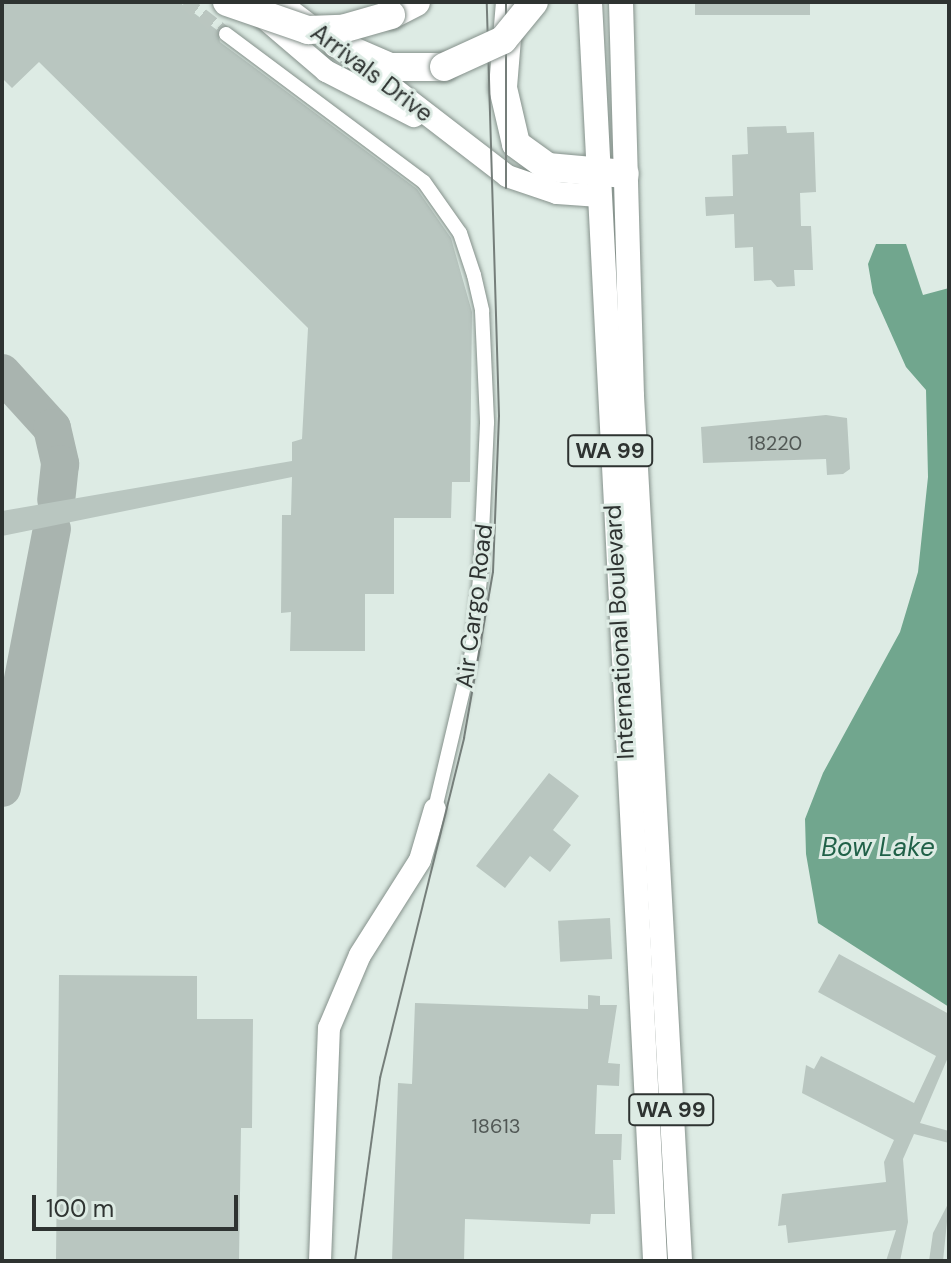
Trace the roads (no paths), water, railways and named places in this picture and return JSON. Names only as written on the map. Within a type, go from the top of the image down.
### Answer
[{"type":"highway","points":[[227,2],[308,30],[342,29],[405,6]]},
{"type":"highway","points":[[510,2],[503,88],[516,144],[538,164],[596,184],[626,186]]},
{"type":"highway","points":[[337,44],[390,67],[444,67],[503,40],[534,2]]},
{"type":"main road","name":"Arrivals Drive","points":[[248,2],[326,71],[464,145],[532,188],[596,184]]},
{"type":"main road","name":"International Boulevard","points":[[590,2],[596,184],[655,1261]]},
{"type":"main road","name":"International Boulevard","points":[[621,2],[626,186],[680,1261]]},
{"type":"main road","name":"Arrivals Drive","points":[[281,3],[464,145]]},
{"type":"main road","name":"Air Cargo Road","points":[[320,1261],[329,1028],[360,955],[420,860],[435,809]]},
{"type":"street","name":"Air Cargo Road","points":[[226,34],[424,182],[460,233],[474,275],[482,311],[487,423],[480,579],[472,652],[435,809]]},
{"type":"water","name":"Bow Lake","points":[[876,244],[906,244],[923,295],[949,288],[949,1007],[818,923],[806,854],[805,819],[823,773],[900,632],[918,572],[928,477],[926,390],[906,367],[873,293],[868,264]]},
{"type":"tunnel","points":[[185,2],[226,34]]},
{"type":"tram line","points":[[355,1261],[380,1078],[464,738],[493,572],[499,416],[487,2]]},
{"type":"tram line","points":[[506,2],[506,188]]}]
